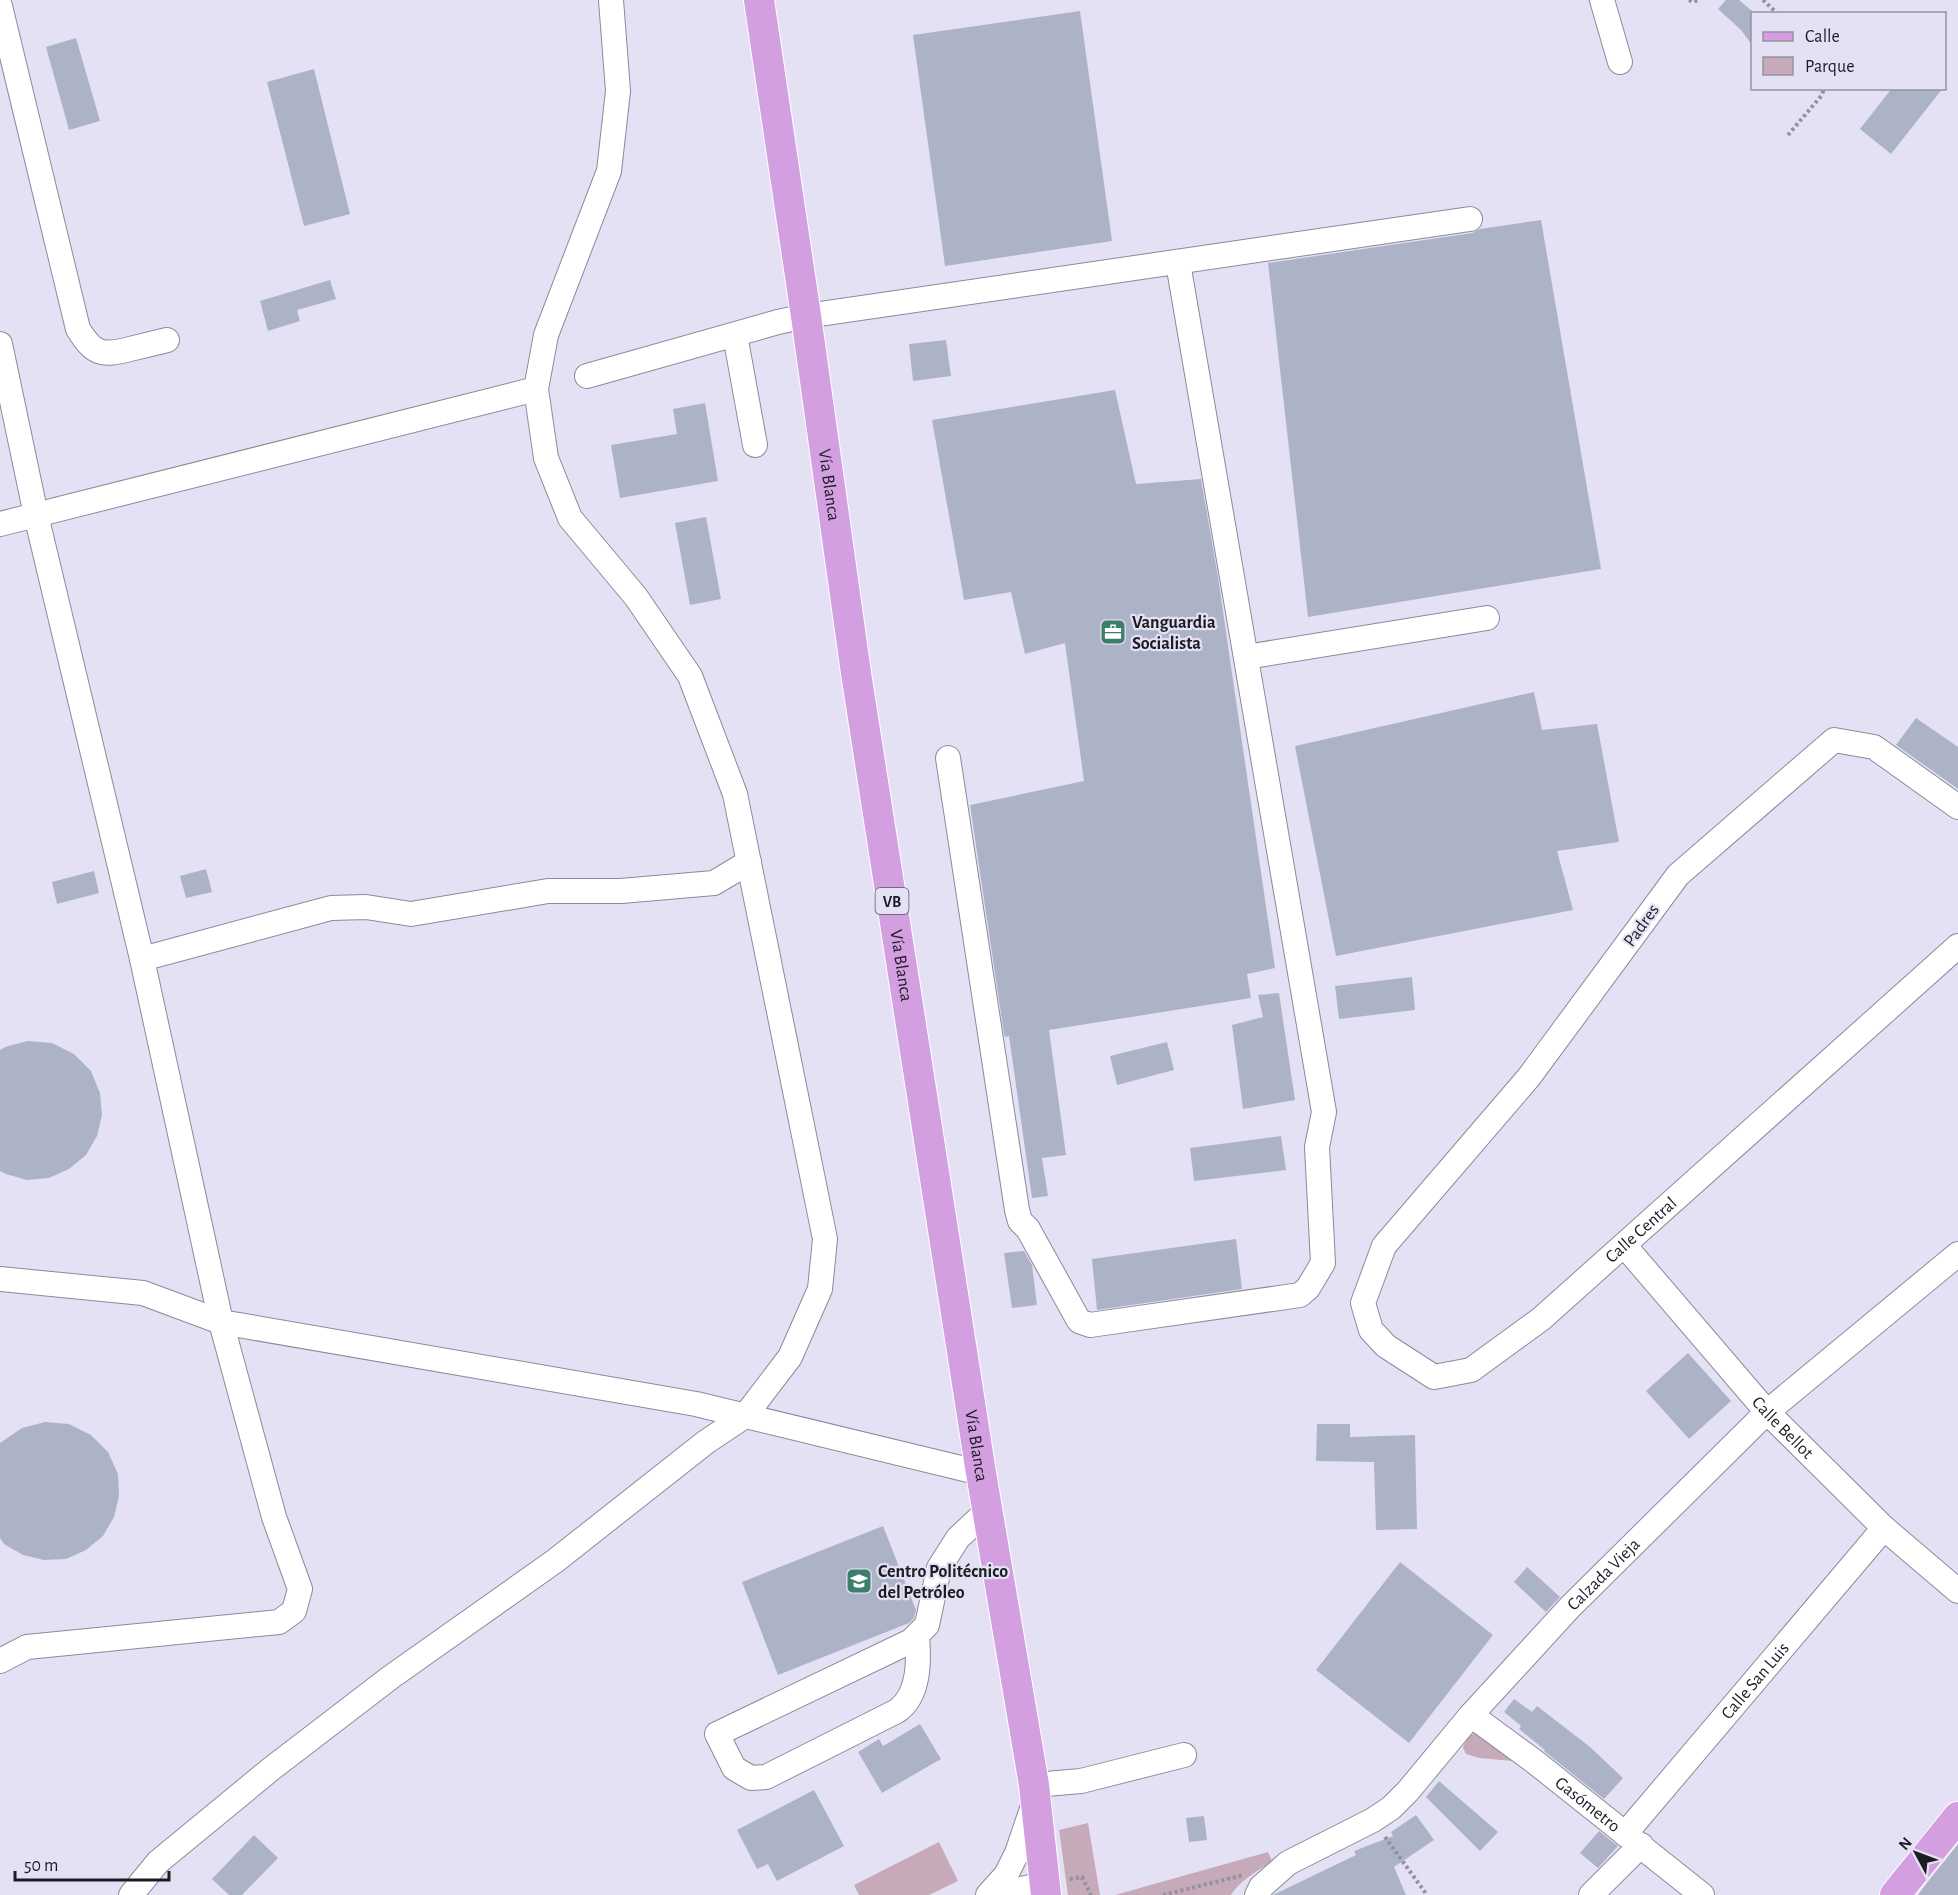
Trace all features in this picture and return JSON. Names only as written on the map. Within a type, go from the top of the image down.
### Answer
[{"type":"main road","name":"Vía Blanca","points":[[759,0],[856,673],[987,1511],[1034,1793],[1045,1889]]},
{"type":"main road","points":[[1899,1894],[1958,1817]]},
{"type":"street","points":[[131,1895],[158,1862],[271,1769],[391,1677],[555,1561],[706,1442],[745,1416],[790,1357],[820,1289],[825,1239],[735,794],[690,676],[636,597],[570,518],[546,458],[536,389],[546,334],[609,171],[618,91],[611,0]]},
{"type":"street","points":[[1602,0],[1620,62]]},
{"type":"street","points":[[0,6],[4,44],[78,329],[85,342],[97,351],[109,355],[167,340]]},
{"type":"street","points":[[587,376],[806,316],[1470,219]]},
{"type":"street","points":[[948,758],[1017,1210],[1020,1221],[1028,1228],[1079,1322],[1090,1325],[1300,1295],[1308,1288],[1323,1263],[1317,1147],[1324,1112],[1178,263]]},
{"type":"street","points":[[735,334],[755,445]]},
{"type":"street","points":[[0,344],[36,515],[142,959],[220,1322],[274,1517],[300,1589],[294,1611],[279,1622],[27,1647],[0,1661]]},
{"type":"street","points":[[0,524],[536,389]]},
{"type":"street","points":[[1246,657],[1487,618]]},
{"type":"street","name":"Padres","points":[[1384,1246],[1529,1077],[1678,875],[1834,740],[1874,747],[1958,807]]},
{"type":"street","points":[[142,959],[331,908],[366,907],[411,914],[548,891],[621,891],[696,885],[714,883],[749,862]]},
{"type":"street","name":"Calle Central","points":[[1384,1246],[1363,1303],[1371,1330],[1386,1346],[1434,1377],[1471,1370],[1542,1319],[1958,946]]},
{"type":"street","name":"Calle Bellot","points":[[1624,1245],[1767,1412],[1884,1528],[1958,1591]]},
{"type":"street","name":"Calzada Vieja","points":[[1257,1895],[1262,1887],[1288,1863],[1373,1820],[1391,1808],[1408,1791],[1471,1715],[1570,1607],[1767,1412],[1958,1254]]},
{"type":"street","points":[[0,1279],[143,1293],[220,1322],[696,1404],[981,1473]]},
{"type":"street","points":[[917,1635],[919,1660],[913,1688],[906,1705],[766,1777],[751,1778],[734,1768],[717,1734],[911,1641],[917,1635],[927,1624],[939,1568],[958,1538],[987,1511]]},
{"type":"street","name":"Calle San Luis","points":[[1591,1895],[1633,1839],[1884,1528]]},
{"type":"street","name":"Gasómetro","points":[[1471,1715],[1535,1762],[1702,1895]]},
{"type":"street","points":[[988,1895],[1006,1875],[1017,1853],[1034,1793],[1184,1755]]},
{"type":"street","points":[[994,1895],[1045,1889]]},
{"type":"path","points":[[1689,0],[1693,2],[1698,0]]},
{"type":"path","points":[[1763,0],[1776,12]]},
{"type":"path","points":[[1788,135],[1823,90]]},
{"type":"path","points":[[1373,1820],[1427,1895]]},
{"type":"path","points":[[1163,1895],[1288,1863]]},
{"type":"path","points":[[1082,1877],[1091,1895]]},
{"type":"green space","points":[[1481,1731],[1513,1761],[1479,1758],[1466,1754],[1463,1748],[1467,1739]]},
{"type":"green space","points":[[1088,1823],[1100,1895],[1068,1895],[1059,1830]]},
{"type":"green space","points":[[939,1842],[958,1881],[929,1895],[859,1895],[854,1885]]},
{"type":"green space","points":[[1268,1852],[1272,1861],[1244,1881],[1231,1895],[1115,1895]]},
{"type":"building","points":[[1726,0],[1739,0],[1752,11],[1751,44],[1741,30],[1718,9]]},
{"type":"building","points":[[1080,11],[1112,241],[945,266],[913,35]]},
{"type":"building","points":[[76,38],[100,121],[69,130],[46,47]]},
{"type":"building","points":[[314,69],[350,214],[304,226],[267,82]]},
{"type":"building","points":[[1890,90],[1941,90],[1891,154],[1860,129]]},
{"type":"building","points":[[1541,220],[1601,569],[1308,617],[1268,263],[1472,233],[1480,229]]},
{"type":"building","points":[[330,280],[336,299],[297,310],[300,321],[268,331],[260,301]]},
{"type":"building","points":[[946,340],[951,376],[913,381],[909,344]]},
{"type":"building","points":[[1115,390],[1136,484],[1201,479],[1218,577],[1275,968],[1247,974],[1251,998],[1049,1030],[1066,1155],[1042,1158],[1048,1196],[1032,1198],[1009,1036],[1005,1037],[1004,1034],[970,805],[1084,781],[1065,643],[1025,654],[1011,592],[964,600],[932,420]]},
{"type":"building","points":[[705,403],[718,481],[620,498],[611,445],[677,434],[673,409]]},
{"type":"building","points":[[706,517],[721,599],[690,605],[675,523]]},
{"type":"building","points":[[1534,692],[1542,730],[1597,724],[1619,842],[1557,851],[1573,910],[1336,956],[1295,746]]},
{"type":"building","points":[[1916,718],[1958,747],[1958,789],[1896,745]]},
{"type":"building","points":[[206,869],[212,892],[186,898],[180,876]]},
{"type":"building","points":[[94,871],[99,893],[57,904],[52,882]]},
{"type":"building","points":[[1412,977],[1415,1010],[1339,1019],[1335,986]]},
{"type":"building","points":[[1279,993],[1295,1100],[1243,1109],[1232,1025],[1263,1017],[1258,995]]},
{"type":"building","points":[[28,1041],[52,1043],[74,1054],[91,1071],[100,1093],[102,1115],[97,1136],[86,1155],[69,1169],[49,1178],[27,1180],[0,1171],[0,1050]]},
{"type":"building","points":[[1167,1042],[1174,1070],[1117,1085],[1110,1056]]},
{"type":"building","points":[[1281,1136],[1286,1170],[1194,1181],[1190,1148]]},
{"type":"building","points":[[1236,1239],[1242,1289],[1097,1310],[1092,1259]]},
{"type":"building","points":[[1024,1251],[1032,1265],[1037,1305],[1012,1308],[1004,1253]]},
{"type":"building","points":[[1688,1353],[1731,1401],[1689,1439],[1646,1391]]},
{"type":"building","points":[[45,1422],[69,1424],[91,1435],[108,1452],[118,1474],[119,1496],[114,1517],[103,1536],[86,1550],[66,1559],[44,1560],[23,1555],[4,1544],[0,1538],[0,1443],[22,1428]]},
{"type":"building","points":[[1317,1424],[1350,1424],[1350,1437],[1415,1435],[1417,1529],[1376,1530],[1374,1462],[1316,1461]]},
{"type":"building","points":[[883,1526],[916,1610],[914,1618],[909,1623],[778,1675],[742,1582]]},
{"type":"building","points":[[1400,1562],[1493,1635],[1409,1743],[1316,1670]]},
{"type":"building","points":[[1527,1567],[1560,1597],[1546,1612],[1514,1582]]},
{"type":"building","points":[[1514,1699],[1532,1712],[1537,1706],[1590,1747],[1623,1778],[1604,1799],[1519,1729],[1521,1726],[1504,1712]]},
{"type":"building","points":[[920,1724],[941,1759],[882,1793],[858,1752],[879,1739],[883,1746]]},
{"type":"building","points":[[1439,1781],[1498,1832],[1480,1851],[1426,1797]]},
{"type":"building","points":[[814,1790],[844,1846],[777,1881],[768,1864],[757,1869],[737,1830]]},
{"type":"building","points":[[1416,1815],[1434,1840],[1394,1867],[1406,1895],[1273,1895],[1356,1855],[1354,1851],[1393,1836],[1391,1832]]},
{"type":"building","points":[[1204,1816],[1207,1840],[1189,1842],[1186,1818]]},
{"type":"building","points":[[1599,1831],[1618,1846],[1598,1868],[1580,1853]]},
{"type":"building","points":[[254,1835],[278,1858],[242,1895],[229,1895],[212,1879]]},
{"type":"building","points":[[1958,1844],[1958,1895],[1918,1895],[1930,1879]]},
{"type":"place","name":"Vanguardia Socialista","points":[[1113,632]]},
{"type":"place","name":"Centro Politécnico del Petróleo","points":[[859,1581]]}]
